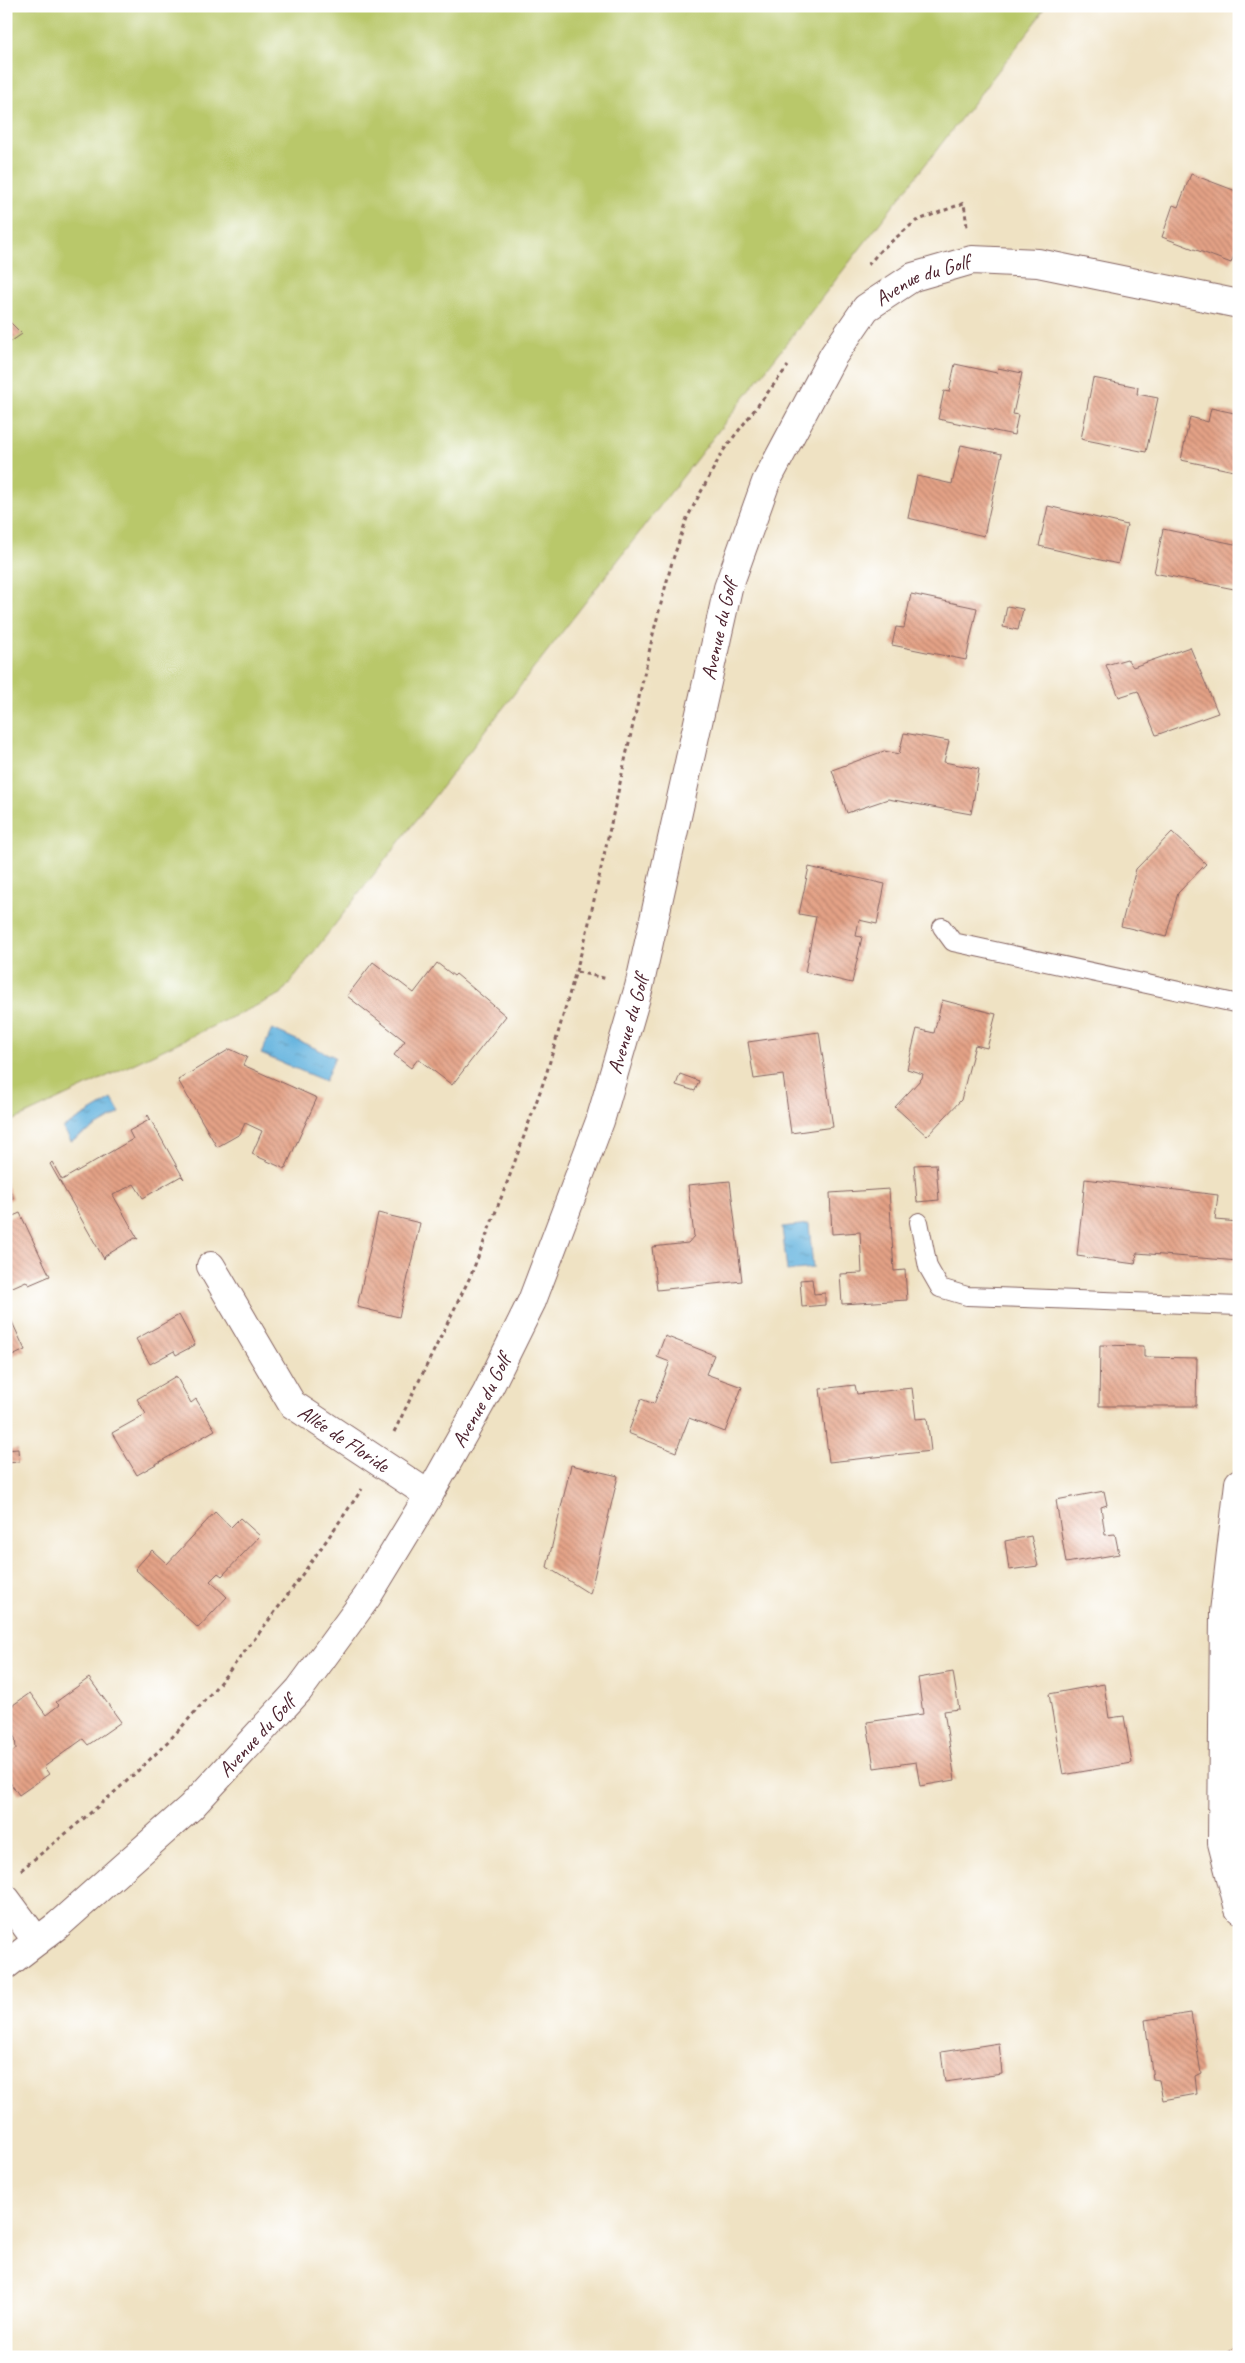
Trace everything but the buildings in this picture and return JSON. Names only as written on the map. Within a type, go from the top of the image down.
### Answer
[{"type":"street","name":"Avenue du Golf","points":[[6,1965],[58,1925],[191,1807],[299,1690],[367,1596],[429,1495],[487,1392],[532,1301],[600,1121],[639,986],[728,588],[766,482],[833,356],[866,308],[913,277],[972,260],[1038,264],[1239,304]]},
{"type":"street","name":"Allée de Floride","points":[[211,1266],[292,1404],[429,1495]]},
{"type":"street","points":[[1239,1483],[1224,1612],[1222,1843],[1239,1909]]},
{"type":"street","points":[[6,1899],[37,1941]]},
{"type":"lane","points":[[942,927],[953,942],[1239,1004]]},
{"type":"lane","points":[[919,1222],[928,1267],[940,1288],[967,1296],[1239,1306]]},
{"type":"path","points":[[864,270],[880,251],[916,221],[964,203],[972,260]]},
{"type":"path","points":[[19,1872],[115,1793],[193,1714],[254,1640],[308,1568],[379,1462],[470,1275],[510,1175],[546,1075],[581,959],[654,630],[672,562],[687,518],[723,451],[790,364]]},
{"type":"green space","points":[[6,6],[1045,6],[1036,22],[281,994],[6,1124]]},
{"type":"water","points":[[272,1029],[335,1057],[325,1081],[261,1054]]},
{"type":"water","points":[[112,1099],[120,1113],[71,1141],[63,1128]]},
{"type":"water","points":[[809,1224],[813,1268],[787,1271],[782,1227]]}]
